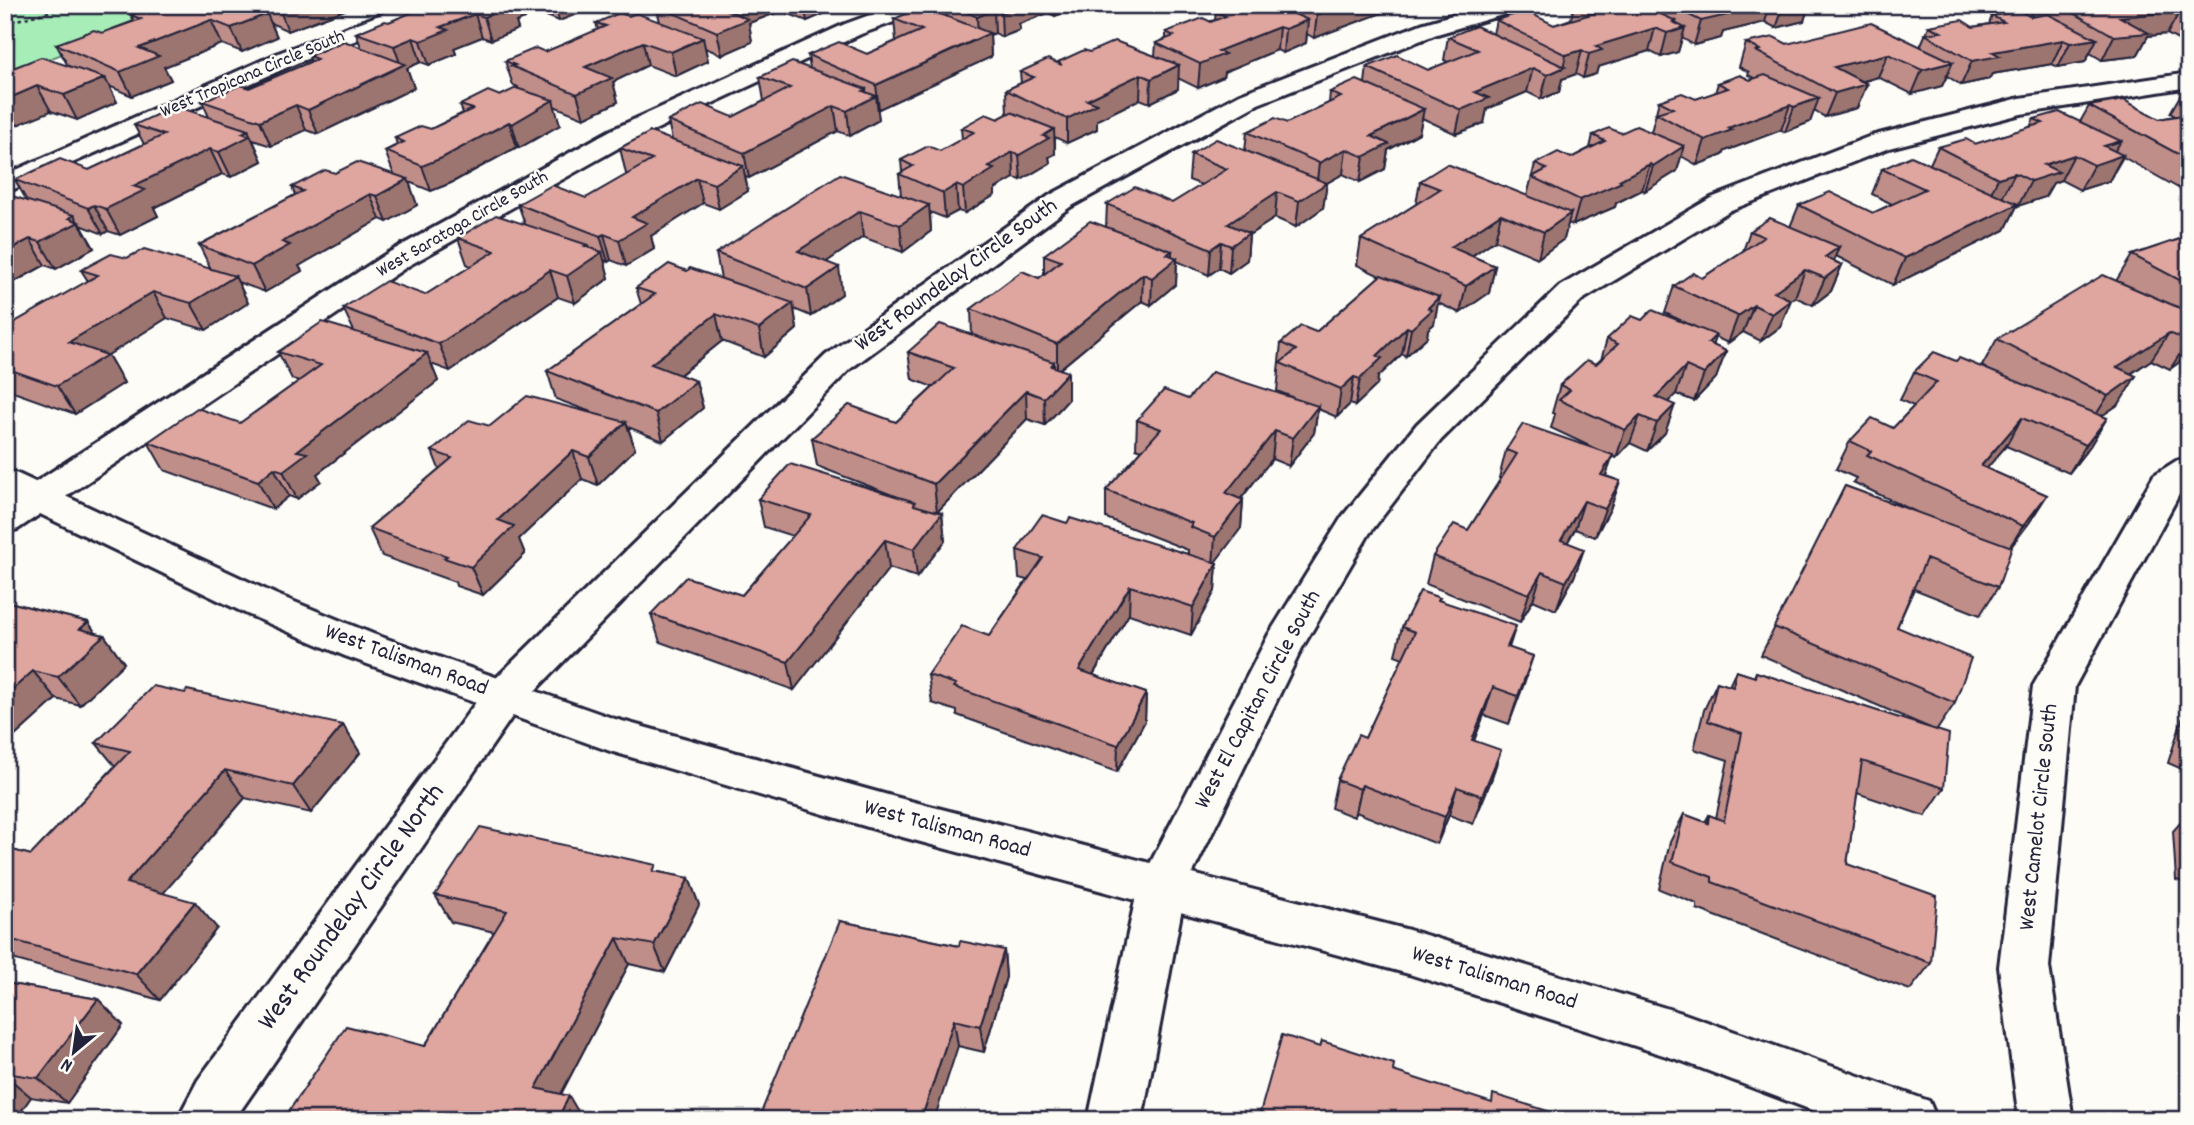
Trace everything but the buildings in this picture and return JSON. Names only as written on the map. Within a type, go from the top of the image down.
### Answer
[{"type":"street","name":"West Tropicana Circle South","points":[[5,185],[290,57],[427,5]]},
{"type":"street","name":"West Saratoga Circle South","points":[[15,500],[397,260],[596,149],[853,29],[919,5]]},
{"type":"street","name":"West Roundelay Circle South","points":[[503,697],[838,362],[1060,201],[1249,99],[1429,29],[1511,5]]},
{"type":"street","name":"West El Capitan Circle South","points":[[1115,1120],[1162,887],[1283,645],[1355,526],[1429,432],[1571,293],[1721,204],[1880,142],[2020,106],[2189,80]]},
{"type":"street","name":"West Camelot Circle South","points":[[2046,1120],[2024,967],[2054,686],[2167,483],[2189,470]]},
{"type":"street","name":"West Talisman Road","points":[[15,500],[204,575],[359,646],[610,734],[909,820],[1409,952],[1682,1037],[1910,1120]]},
{"type":"street","name":"West Roundelay Circle North","points":[[204,1120],[503,697]]},
{"type":"path","points":[[5,23],[76,5]]},
{"type":"green space","points":[[5,5],[183,5],[5,77]]}]
